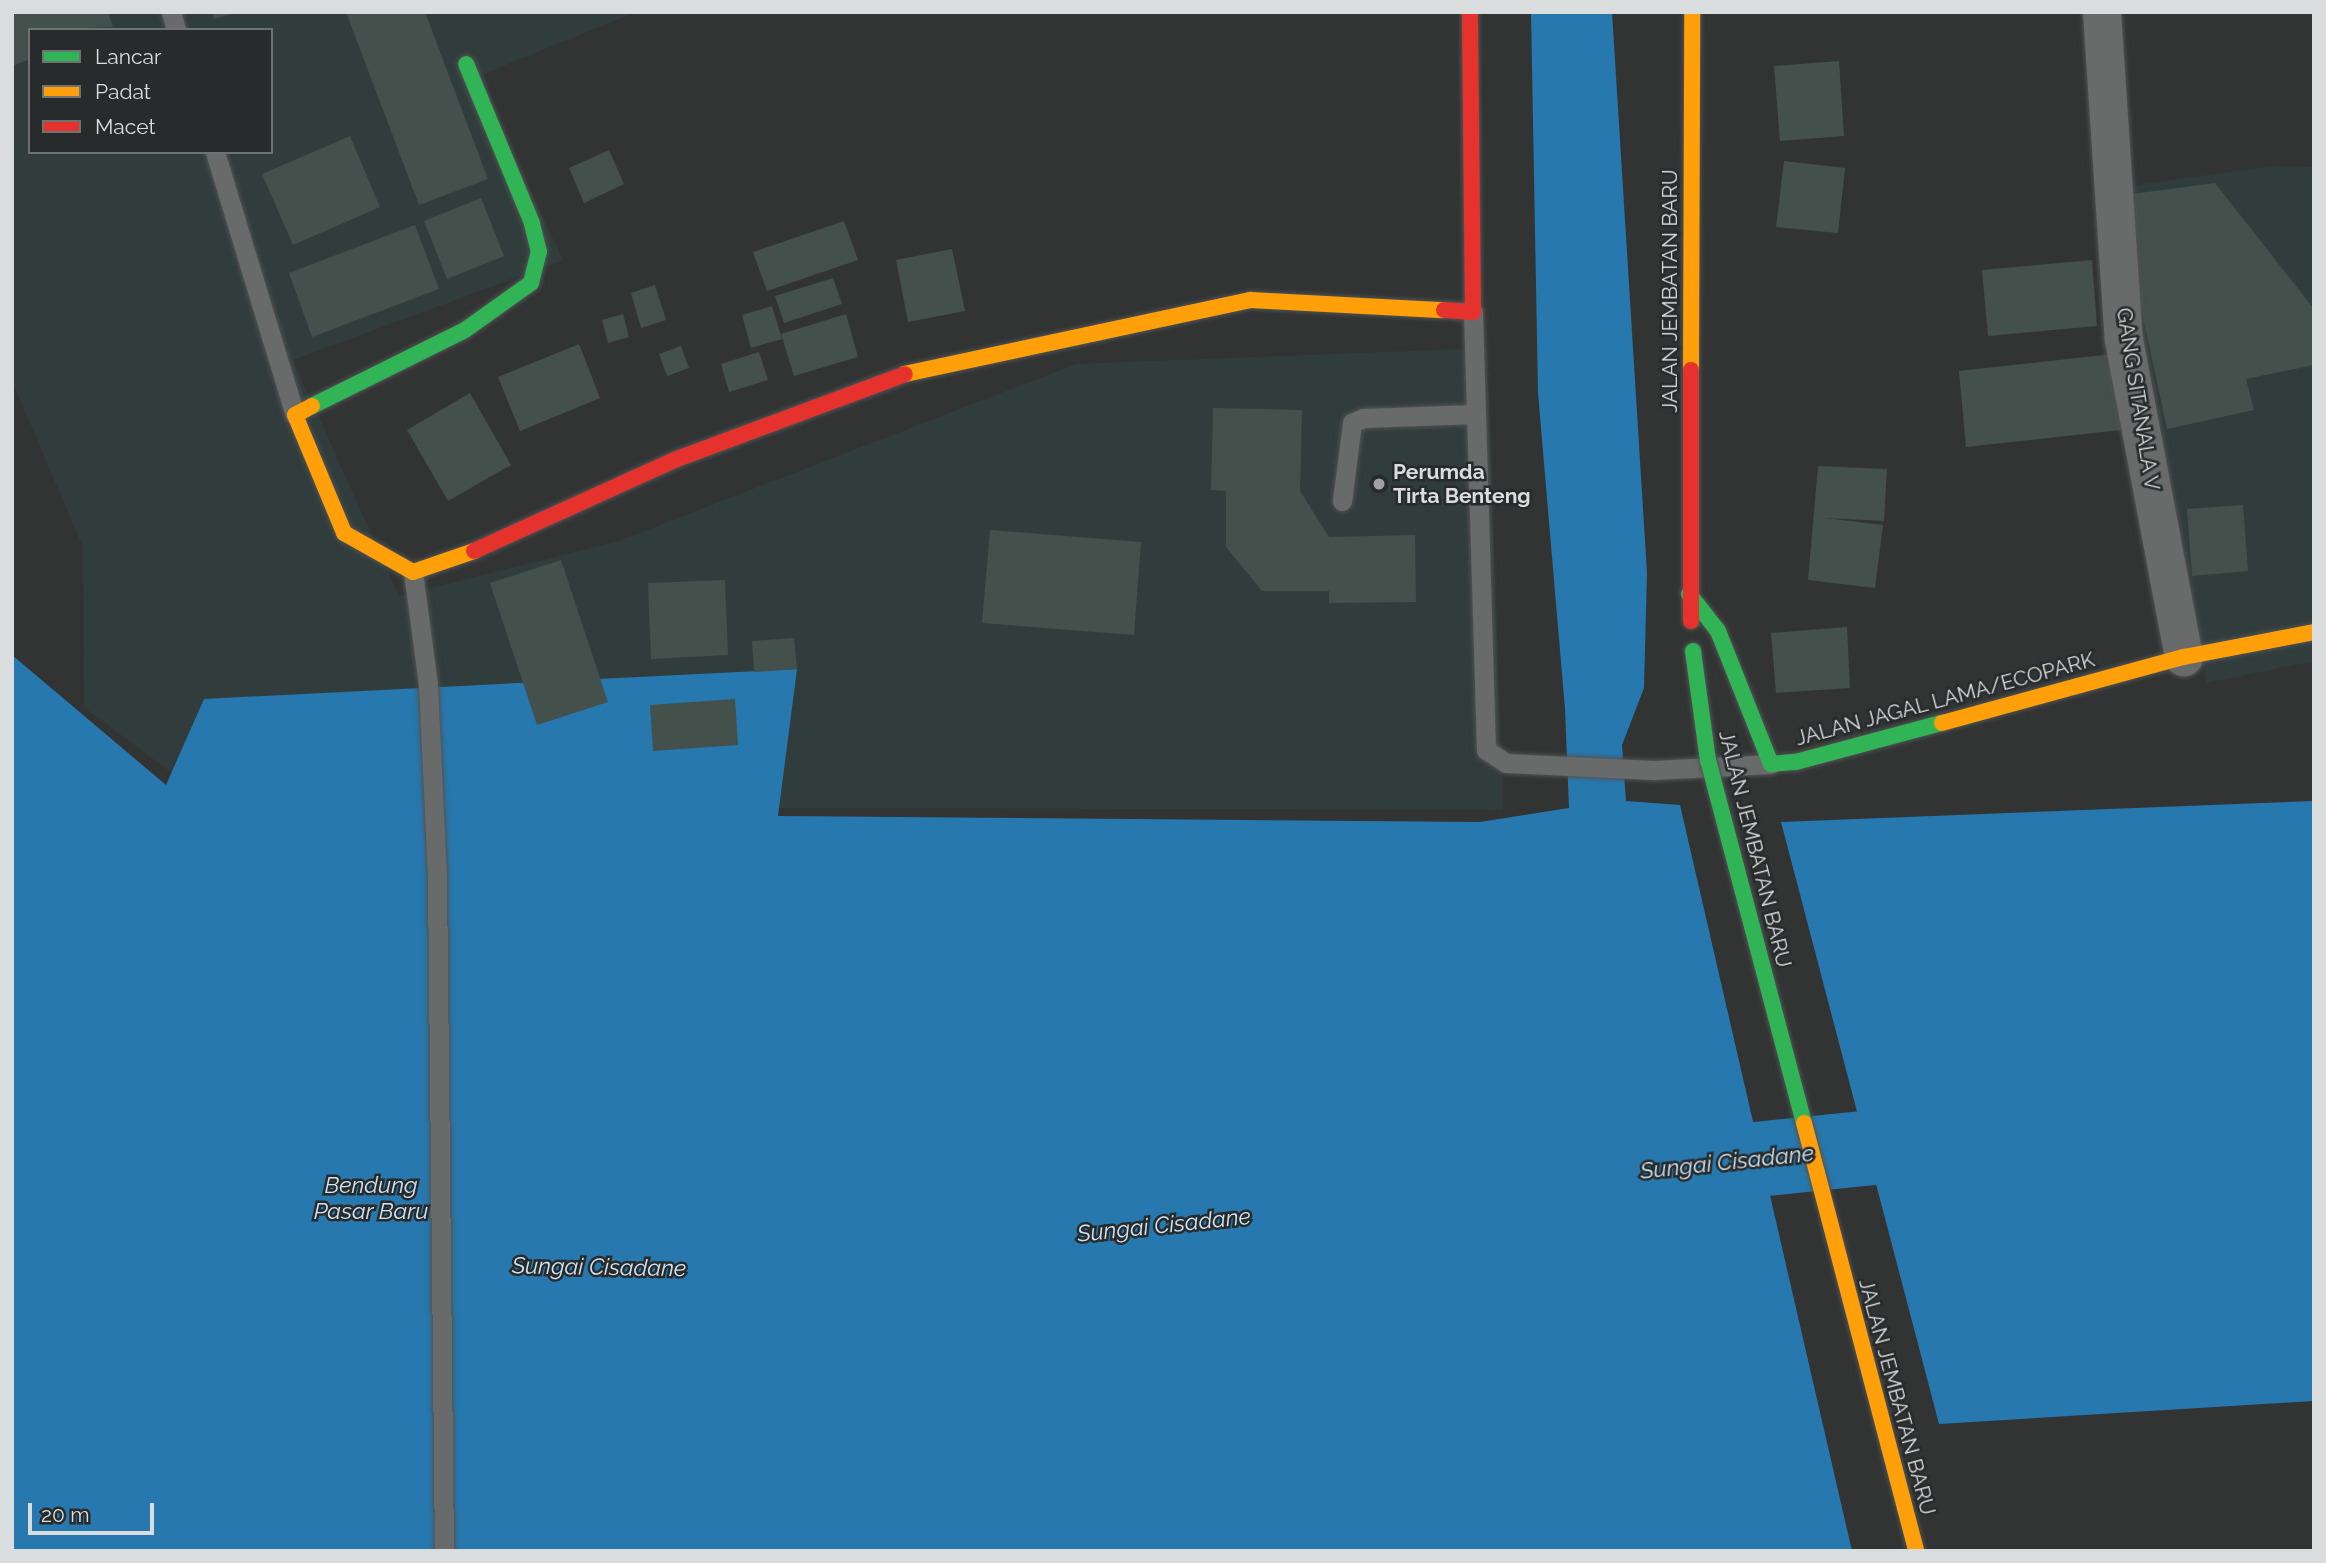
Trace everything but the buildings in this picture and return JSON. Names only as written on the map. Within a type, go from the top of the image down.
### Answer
[{"type":"street","points":[[466,64],[532,223],[539,252],[531,283],[465,330],[295,415],[344,533],[413,572],[467,554],[677,459],[925,366],[1250,300],[1473,312],[1470,12]]},
{"type":"street","name":"JALAN JEMBATAN BARU","points":[[1692,12],[1689,594],[1693,651],[1708,760],[1916,1551]]},
{"type":"street","name":"GANG SITANALA V","points":[[2102,12],[2124,340],[2184,657]]},
{"type":"street","name":"JALAN JAGAL LAMA/ECOPARK","points":[[1689,594],[1718,631],[1771,764],[1796,762],[2184,657],[2314,632]]},
{"type":"lane","points":[[216,154],[295,415]]},
{"type":"lane","points":[[1473,312],[1483,738],[1486,750],[1506,763],[1654,770],[1771,764]]},
{"type":"lane","points":[[1342,501],[1352,423],[1363,418],[1476,415]]},
{"type":"lane","points":[[413,572],[428,685],[437,876],[444,1551]]},
{"type":"shaded area","points":[[12,12],[636,12],[476,77],[563,260],[293,360],[399,596],[619,541],[1076,364],[1487,348],[1503,810],[216,806],[84,707],[83,547],[12,381]]},
{"type":"shaded area","points":[[2274,166],[2314,167],[2314,661],[2207,683],[2106,189]]},
{"type":"water","name":"Bendung Pasar Baru","points":[[1531,12],[1612,12],[1647,573],[1644,688],[1622,745],[1626,801],[1680,805],[1852,1551],[12,1551],[12,655],[166,785],[204,699],[797,669],[778,816],[1480,822],[1569,808],[1565,709],[1538,393]]},
{"type":"water","points":[[2314,801],[2314,1401],[1939,1424],[1781,822]]},
{"type":"waterway","name":"Sungai Cisadane","points":[[1659,1169],[1969,1137]]},
{"type":"traffic: fast","points":[[312,406],[465,330],[531,283],[539,252],[532,223],[466,64]]},
{"type":"traffic: fast","points":[[1689,594],[1718,631],[1771,764],[1796,762],[1942,723]]},
{"type":"traffic: fast","points":[[1693,651],[1708,760],[1804,1123]]},
{"type":"traffic: slow","points":[[1691,370],[1692,12]]},
{"type":"traffic: slow","points":[[905,374],[1250,300],[1444,310]]},
{"type":"traffic: slow","points":[[312,406],[295,415],[344,533],[413,572],[474,551]]},
{"type":"traffic: slow","points":[[1942,723],[2184,657],[2314,632]]},
{"type":"traffic: slow","points":[[1804,1123],[1916,1551]]},
{"type":"traffic: jam","points":[[1444,310],[1473,312],[1470,12]]},
{"type":"traffic: jam","points":[[1691,370],[1691,621]]},
{"type":"traffic: jam","points":[[474,551],[677,459],[905,374]]},
{"type":"place","name":"Perumda Tirta Benteng","points":[[1379,484]]}]
